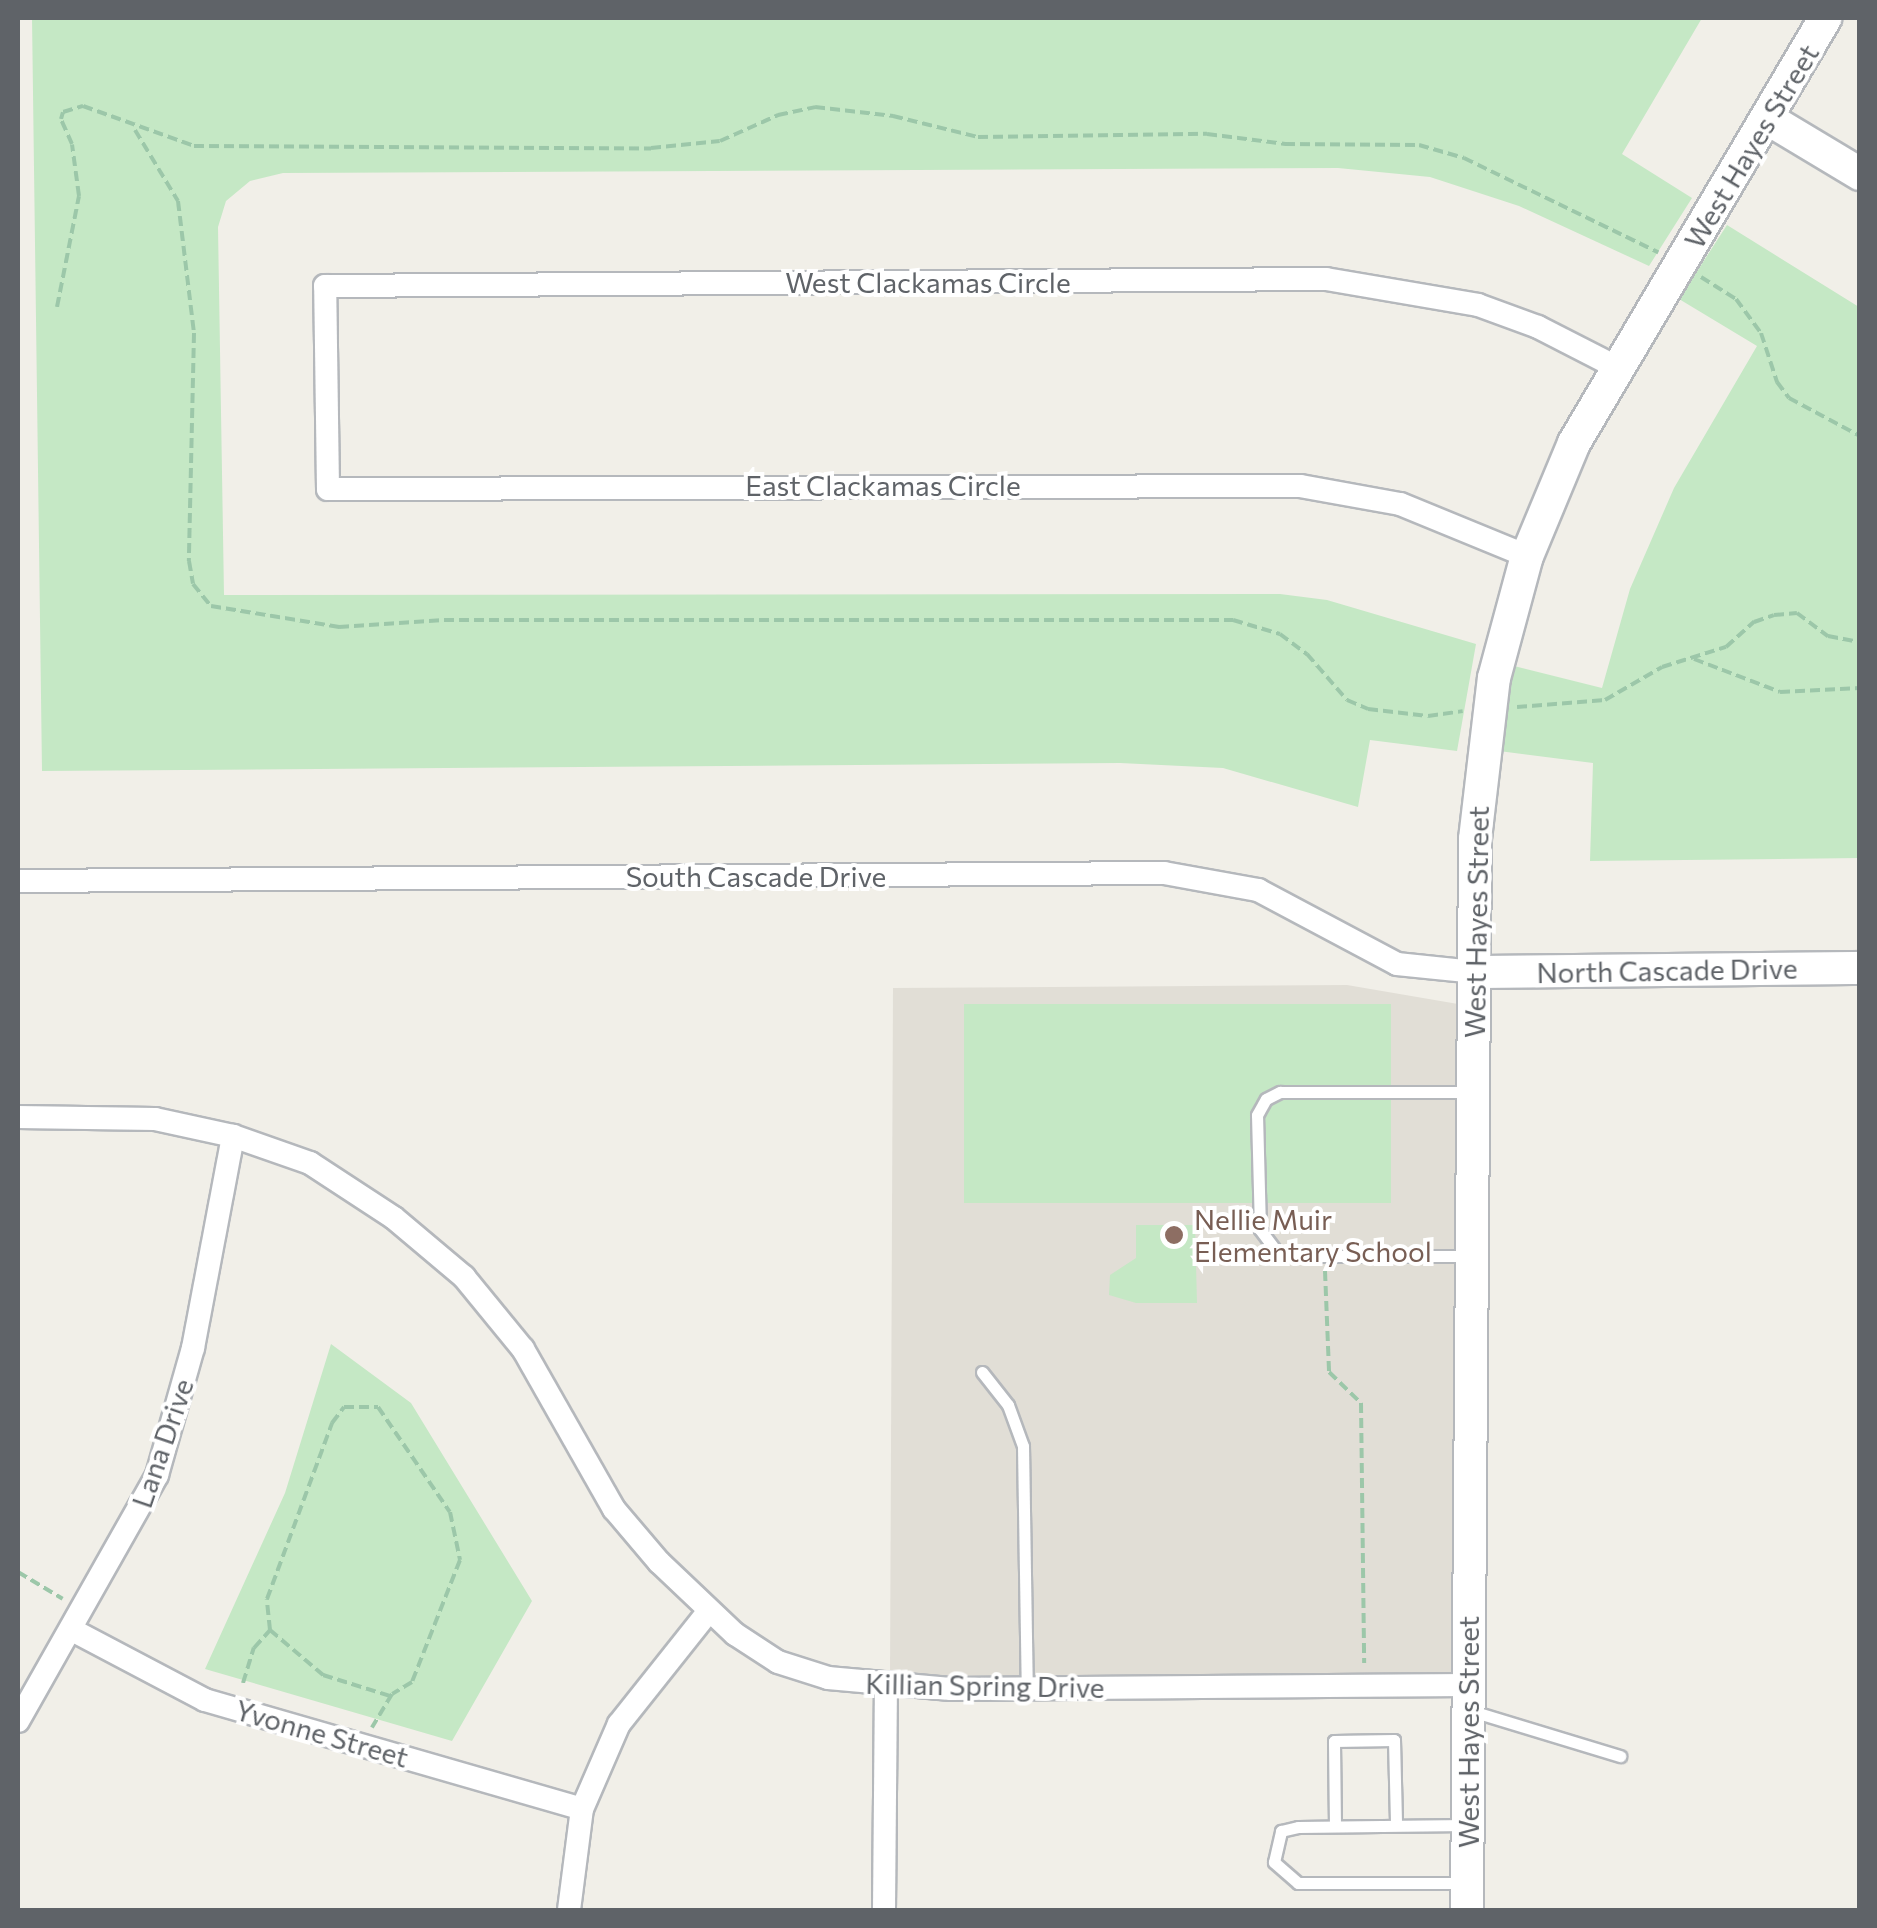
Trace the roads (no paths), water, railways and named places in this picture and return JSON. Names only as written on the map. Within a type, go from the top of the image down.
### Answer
[{"type":"street","name":"West Hayes Street","points":[[1467,1897],[1474,839],[1489,708],[1527,556],[1574,443],[1616,367],[1770,120],[1825,18]]},
{"type":"street","points":[[1770,120],[1860,174]]},
{"type":"street","name":"West Clackamas Circle","points":[[326,388],[324,286],[1326,279],[1478,305],[1538,326],[1616,367]]},
{"type":"street","name":"East Clackamas Circle","points":[[326,388],[328,489],[1300,486],[1400,504],[1527,556]]},
{"type":"street","name":"South Cascade Drive","points":[[18,882],[1164,873],[1258,890],[1397,964],[1474,972]]},
{"type":"street","name":"North Cascade Drive","points":[[1474,972],[1860,968]]},
{"type":"street","name":"Killian Spring Drive","points":[[18,1117],[155,1119],[233,1136],[310,1163],[394,1218],[464,1276],[523,1349],[614,1509],[709,1611],[778,1662],[886,1686],[1364,1686],[1468,1697]]},
{"type":"street","name":"Lana Drive","points":[[18,1722],[79,1621],[157,1476],[177,1414],[233,1136]]},
{"type":"street","points":[[569,1910],[582,1809],[619,1724],[709,1611]]},
{"type":"street","name":"Yvonne Street","points":[[79,1621],[205,1700],[582,1809]]},
{"type":"street","points":[[884,1910],[886,1686]]},
{"type":"lane","points":[[1472,1256],[1280,1256],[1260,1229],[1257,1116],[1266,1099],[1280,1092],[1473,1092]]},
{"type":"lane","points":[[982,1372],[1008,1404],[1023,1446],[1027,1689]]},
{"type":"lane","points":[[1468,1697],[1620,1756]]},
{"type":"lane","points":[[1335,1825],[1334,1741],[1394,1740],[1396,1824]]},
{"type":"lane","points":[[1467,1897],[1298,1882],[1280,1874],[1274,1862],[1281,1831],[1335,1825],[1468,1825]]},
{"type":"place","name":"Nellie Muir Elementary School","points":[[1174,1235]]}]
